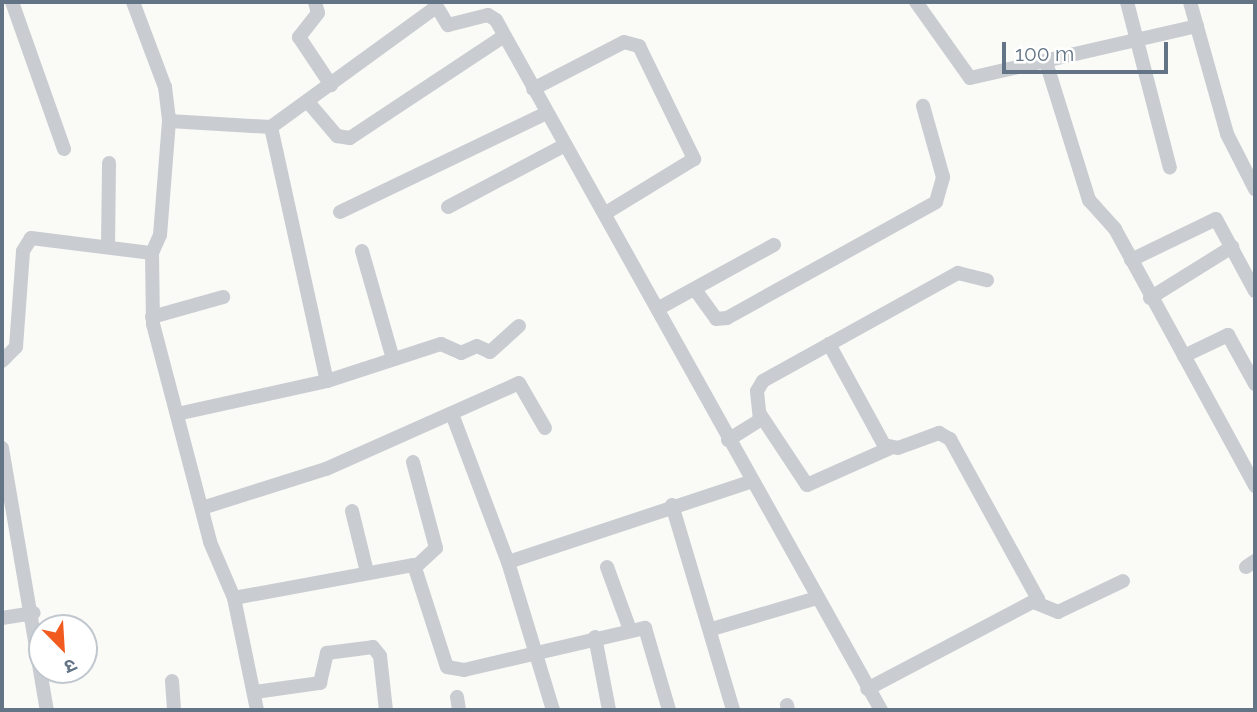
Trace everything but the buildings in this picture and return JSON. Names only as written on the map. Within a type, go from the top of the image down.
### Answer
[{"type":"street","points":[[12,2],[64,149]]},
{"type":"street","points":[[133,2],[165,87],[169,121],[160,235],[152,253],[152,317],[202,508],[234,598],[250,662],[257,710]]},
{"type":"street","points":[[315,2],[318,13],[299,37],[331,85]]},
{"type":"street","points":[[916,2],[964,75],[1046,62],[1197,26]]},
{"type":"street","points":[[1127,2],[1170,168]]},
{"type":"street","points":[[1190,2],[1227,134],[1255,189]]},
{"type":"street","points":[[169,121],[271,127],[309,102],[435,4],[454,26],[489,9],[565,145],[661,307],[813,599],[881,710]]},
{"type":"street","points":[[309,102],[337,136],[350,138],[504,37]]},
{"type":"street","points":[[533,89],[624,42],[639,46],[694,159],[606,213]]},
{"type":"street","points":[[1046,62],[1085,190],[1131,260],[1255,486]]},
{"type":"street","points":[[696,291],[712,315],[727,318],[936,202],[943,177],[923,106]]},
{"type":"street","points":[[340,212],[547,113]]},
{"type":"street","points":[[271,127],[327,381]]},
{"type":"street","points":[[448,206],[565,145]]},
{"type":"street","points":[[108,247],[109,163]]},
{"type":"street","points":[[1131,260],[1214,218],[1255,291]]},
{"type":"street","points":[[2,361],[17,340],[27,240],[152,253]]},
{"type":"street","points":[[661,307],[696,291],[774,245]]},
{"type":"street","points":[[1150,298],[1232,247]]},
{"type":"street","points":[[362,251],[393,359]]},
{"type":"street","points":[[987,281],[958,273],[763,381],[757,391],[760,414],[807,485],[890,447],[939,433],[950,439],[1036,603],[1054,613],[1122,581]]},
{"type":"street","points":[[152,317],[223,297]]},
{"type":"street","points":[[177,414],[327,381],[441,344],[461,353],[477,346],[490,352],[519,326]]},
{"type":"street","points":[[1184,356],[1228,335],[1255,384]]},
{"type":"street","points":[[829,344],[876,435],[890,447]]},
{"type":"street","points":[[202,508],[326,469],[519,383],[545,428]]},
{"type":"street","points":[[452,414],[508,562],[537,650],[553,710]]},
{"type":"street","points":[[728,440],[751,429],[760,414]]},
{"type":"street","points":[[2,448],[17,512],[47,710]]},
{"type":"street","points":[[234,598],[367,572],[417,566],[435,556],[436,548],[413,463]]},
{"type":"street","points":[[508,562],[672,505],[750,482]]},
{"type":"street","points":[[672,505],[712,629],[733,710]]},
{"type":"street","points":[[352,510],[367,572]]},
{"type":"street","points":[[417,566],[447,667],[464,670],[537,650],[630,630],[651,634],[669,710]]},
{"type":"street","points":[[607,567],[630,630]]},
{"type":"street","points":[[712,629],[813,599]]},
{"type":"street","points":[[867,689],[1036,603]]},
{"type":"street","points":[[2,618],[34,613]]},
{"type":"street","points":[[595,637],[609,710]]},
{"type":"street","points":[[255,692],[320,683],[327,653],[373,647],[380,656],[386,710]]},
{"type":"street","points":[[172,681],[174,710]]}]
